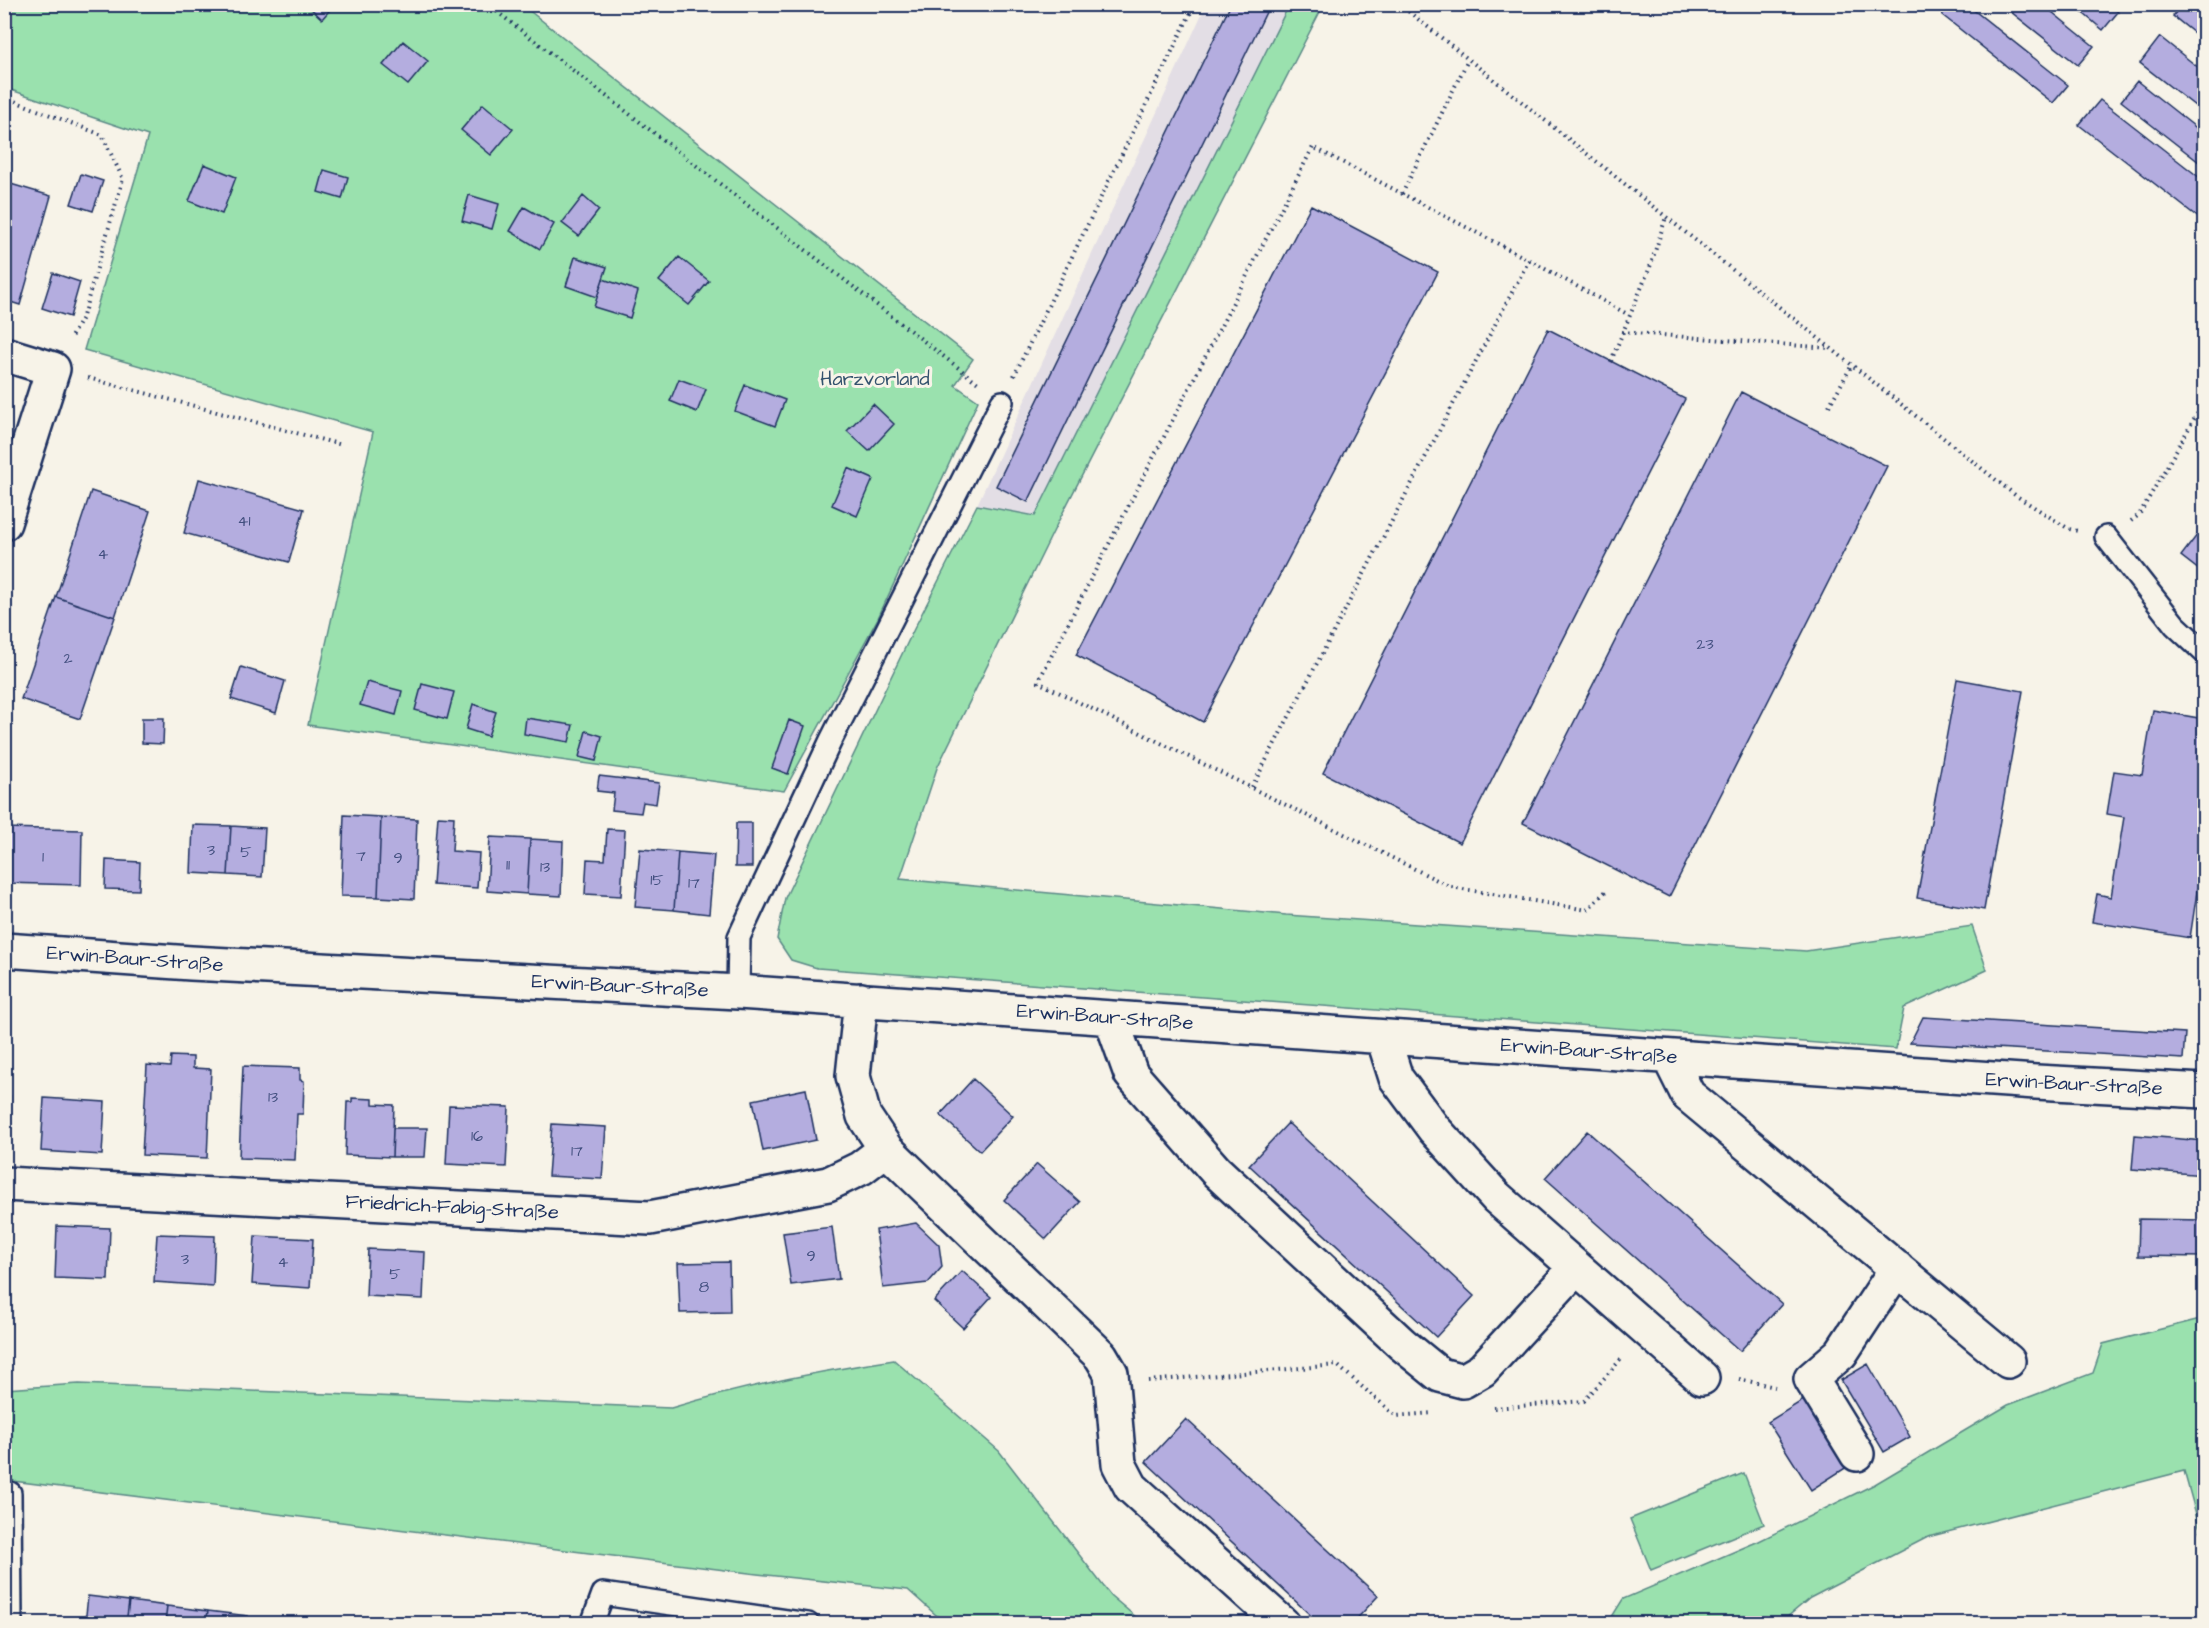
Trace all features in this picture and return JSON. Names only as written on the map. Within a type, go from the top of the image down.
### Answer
[{"type":"street","points":[[4,354],[52,369],[4,523]]},
{"type":"street","name":"Erwin-Baur-Straße","points":[[4,950],[201,964],[738,992],[2205,1092]]},
{"type":"street","points":[[861,1000],[853,1076],[864,1116],[886,1149],[1101,1356],[1111,1373],[1119,1464],[1131,1487],[1283,1623]]},
{"type":"street","points":[[1111,1018],[1131,1074],[1216,1171],[1402,1344],[1440,1375],[1463,1381],[1482,1370],[1576,1268]]},
{"type":"street","points":[[1383,1037],[1396,1078],[1434,1129],[1496,1197],[1696,1373]]},
{"type":"street","points":[[1669,1057],[1688,1095],[2008,1361]]},
{"type":"street","name":"Friedrich-Fabig-Straße","points":[[4,1184],[650,1218],[828,1184],[861,1168],[886,1149]]},
{"type":"street","points":[[1857,1454],[1811,1379],[1840,1353],[1897,1268]]},
{"type":"lane","points":[[738,992],[739,937],[831,740],[1002,402]]},
{"type":"lane","points":[[2106,537],[2175,625],[2205,652]]},
{"type":"lane","points":[[10,1493],[11,1623]]},
{"type":"lane","points":[[592,1623],[603,1593],[808,1623]]},
{"type":"path","points":[[487,4],[1002,402],[1195,4]]},
{"type":"path","points":[[1399,4],[2015,495],[2069,529],[2106,537],[2139,515],[2205,402]]},
{"type":"path","points":[[1402,194],[1468,60]]},
{"type":"path","points":[[4,97],[102,135],[123,179],[83,316],[52,369],[342,445]]},
{"type":"path","points":[[1607,890],[1587,910],[1451,887],[1038,682],[1313,147],[1629,315]]},
{"type":"path","points":[[1611,361],[1650,267],[1666,217]]},
{"type":"path","points":[[1252,787],[1529,260]]},
{"type":"path","points":[[1622,332],[1830,348]]},
{"type":"path","points":[[1829,406],[1852,365]]},
{"type":"path","points":[[1696,1373],[1799,1392],[1817,1388]]},
{"type":"shaded area","points":[[1206,5],[1289,5],[1035,516],[977,505]]},
{"type":"green space","points":[[1324,4],[1057,524],[937,768],[900,879],[1286,915],[1806,951],[1972,926],[1987,970],[1904,1008],[1896,1049],[817,968],[791,960],[777,939],[785,898],[914,629],[977,505],[1035,516],[1289,5]]},
{"type":"green space","name":"Harzvorland","points":[[5,5],[522,5],[973,359],[955,385],[978,401],[878,618],[784,791],[308,725],[373,432],[84,350],[148,136],[5,88]]},
{"type":"green space","points":[[2204,1318],[2204,1543],[2184,1471],[1928,1537],[1810,1598],[1780,1623],[1608,1623],[1623,1599],[1759,1541],[1875,1484],[2008,1405],[2093,1373],[2103,1344]]},
{"type":"green space","points":[[894,1360],[999,1451],[1111,1596],[1143,1623],[945,1623],[908,1590],[757,1574],[5,1480],[5,1389],[79,1384],[671,1408],[782,1380]]},
{"type":"green space","points":[[1744,1473],[1764,1524],[1651,1570],[1630,1519]]},
{"type":"building","points":[[306,4],[335,4],[322,19]]},
{"type":"building","points":[[1231,4],[1270,4],[1028,502],[996,486]]},
{"type":"building","points":[[1951,4],[1966,4],[2068,85],[2053,103],[1942,15]]},
{"type":"building","points":[[2001,4],[2042,4],[2094,46],[2078,65]]},
{"type":"building","points":[[2072,4],[2109,4],[2118,12],[2103,30]]},
{"type":"building","points":[[2182,4],[2204,4],[2204,41],[2173,16]]},
{"type":"building","points":[[2160,37],[2204,72],[2204,113],[2140,63]]},
{"type":"building","points":[[403,41],[428,61],[408,85],[383,65]]},
{"type":"building","points":[[2137,81],[2204,134],[2204,166],[2121,101]]},
{"type":"building","points":[[2100,100],[2204,181],[2204,222],[2079,125]]},
{"type":"building","points":[[483,104],[513,129],[491,155],[461,130]]},
{"type":"building","points":[[204,164],[236,177],[222,214],[189,201]]},
{"type":"building","points":[[324,170],[348,177],[342,199],[318,192]]},
{"type":"building","points":[[81,174],[103,181],[93,211],[71,204]]},
{"type":"building","points":[[4,182],[51,196],[20,305],[4,300]]},
{"type":"building","points":[[469,195],[499,204],[492,229],[462,221]]},
{"type":"building","points":[[583,196],[599,210],[579,236],[562,223]]},
{"type":"building","points":[[1311,205],[1438,272],[1203,722],[1076,655]]},
{"type":"building","points":[[524,207],[554,224],[540,249],[510,231]]},
{"type":"building","points":[[575,257],[607,267],[597,297],[566,286]]},
{"type":"building","points":[[679,257],[709,281],[689,305],[659,281]]},
{"type":"building","points":[[53,273],[80,282],[70,317],[42,308]]},
{"type":"building","points":[[603,279],[638,291],[630,318],[594,307]]},
{"type":"building","points":[[1548,329],[1685,399],[1460,843],[1323,773]]},
{"type":"building","points":[[679,379],[706,389],[697,412],[670,401]]},
{"type":"building","points":[[745,385],[785,400],[775,426],[735,411]]},
{"type":"building","points":[[1741,392],[1887,466],[1669,897],[1523,823]]},
{"type":"building","points":[[873,404],[894,424],[869,451],[847,431]]},
{"type":"building","points":[[848,468],[873,479],[857,516],[832,505]]},
{"type":"building","points":[[199,479],[304,509],[289,562],[184,533]]},
{"type":"building","points":[[91,491],[150,511],[115,617],[56,597]]},
{"type":"building","points":[[2204,526],[2204,574],[2181,556]]},
{"type":"building","points":[[56,597],[115,617],[80,719],[21,699]]},
{"type":"building","points":[[241,667],[285,681],[276,713],[231,699]]},
{"type":"building","points":[[1957,679],[2023,691],[1984,910],[1917,898]]},
{"type":"building","points":[[367,682],[402,691],[396,715],[360,705]]},
{"type":"building","points":[[422,684],[454,692],[447,719],[415,710]]},
{"type":"building","points":[[473,704],[496,712],[488,736],[466,729]]},
{"type":"building","points":[[2153,710],[2204,719],[2204,845],[2190,938],[2092,922],[2097,894],[2111,897],[2124,817],[2107,814],[2114,771],[2142,775]]},
{"type":"building","points":[[142,718],[164,718],[163,744],[142,743]]},
{"type":"building","points":[[526,718],[573,725],[569,742],[524,734]]},
{"type":"building","points":[[789,720],[805,726],[788,774],[772,768]]},
{"type":"building","points":[[586,731],[602,736],[596,761],[579,757]]},
{"type":"building","points":[[599,776],[659,783],[656,804],[643,802],[641,813],[612,810],[614,793],[597,791]]},
{"type":"building","points":[[344,815],[381,817],[378,897],[341,896]]},
{"type":"building","points":[[438,816],[454,817],[452,851],[479,853],[477,888],[433,885]]},
{"type":"building","points":[[381,817],[417,819],[414,899],[378,897]]},
{"type":"building","points":[[736,823],[752,823],[752,867],[735,867]]},
{"type":"building","points":[[193,825],[231,826],[228,875],[191,873]]},
{"type":"building","points":[[231,826],[265,828],[262,877],[228,875]]},
{"type":"building","points":[[4,828],[82,830],[81,885],[4,883]]},
{"type":"building","points":[[607,829],[625,830],[621,896],[585,894],[587,859],[605,860]]},
{"type":"building","points":[[490,837],[530,839],[527,894],[487,891]]},
{"type":"building","points":[[530,839],[563,841],[561,896],[527,894]]},
{"type":"building","points":[[640,849],[678,852],[674,910],[635,907]]},
{"type":"building","points":[[678,852],[714,855],[709,914],[674,910]]},
{"type":"building","points":[[106,860],[140,862],[139,890],[105,889]]},
{"type":"building","points":[[1923,1017],[2185,1033],[2183,1059],[1910,1043]]},
{"type":"building","points":[[171,1056],[193,1057],[193,1068],[211,1069],[207,1158],[142,1155],[147,1065],[170,1067]]},
{"type":"building","points":[[243,1066],[300,1068],[300,1080],[304,1081],[303,1114],[297,1114],[295,1160],[239,1158]]},
{"type":"building","points":[[973,1079],[1013,1116],[980,1151],[940,1115]]},
{"type":"building","points":[[806,1089],[816,1140],[763,1151],[753,1100]]},
{"type":"building","points":[[4,1096],[10,1096],[8,1148],[4,1148]]},
{"type":"building","points":[[44,1098],[105,1102],[102,1155],[41,1151]]},
{"type":"building","points":[[352,1098],[373,1099],[373,1104],[394,1105],[392,1157],[345,1155],[347,1102],[352,1102]]},
{"type":"building","points":[[449,1105],[509,1107],[506,1167],[446,1164]]},
{"type":"building","points":[[1288,1123],[1474,1296],[1436,1337],[1249,1165]]},
{"type":"building","points":[[552,1124],[606,1127],[602,1179],[548,1176]]},
{"type":"building","points":[[393,1128],[427,1128],[425,1157],[392,1157]]},
{"type":"building","points":[[1587,1131],[1782,1304],[1740,1351],[1545,1178]]},
{"type":"building","points":[[2135,1135],[2204,1141],[2204,1175],[2132,1169]]},
{"type":"building","points":[[1037,1164],[1080,1202],[1046,1239],[1004,1200]]},
{"type":"building","points":[[2139,1219],[2204,1220],[2204,1257],[2138,1256]]},
{"type":"building","points":[[916,1223],[939,1245],[942,1267],[928,1283],[883,1288],[876,1230]]},
{"type":"building","points":[[57,1226],[110,1228],[108,1280],[55,1278]]},
{"type":"building","points":[[832,1227],[839,1279],[791,1285],[783,1233]]},
{"type":"building","points":[[157,1234],[215,1236],[213,1286],[154,1282]]},
{"type":"building","points":[[255,1236],[313,1239],[310,1288],[252,1284]]},
{"type":"building","points":[[368,1249],[425,1252],[423,1299],[366,1296]]},
{"type":"building","points":[[729,1262],[730,1312],[680,1313],[678,1263]]},
{"type":"building","points":[[962,1271],[991,1297],[963,1328],[934,1301]]},
{"type":"building","points":[[1868,1364],[1910,1437],[1884,1452],[1841,1380]]},
{"type":"building","points":[[1805,1399],[1847,1467],[1811,1490],[1768,1422]]},
{"type":"building","points":[[1186,1419],[1378,1596],[1352,1624],[1320,1624],[1146,1462]]},
{"type":"building","points":[[88,1596],[129,1601],[126,1624],[85,1624]]},
{"type":"building","points":[[129,1601],[167,1606],[165,1624],[126,1624]]},
{"type":"building","points":[[167,1606],[208,1611],[206,1624],[165,1624]]},
{"type":"building","points":[[208,1611],[248,1616],[247,1624],[206,1624]]}]
